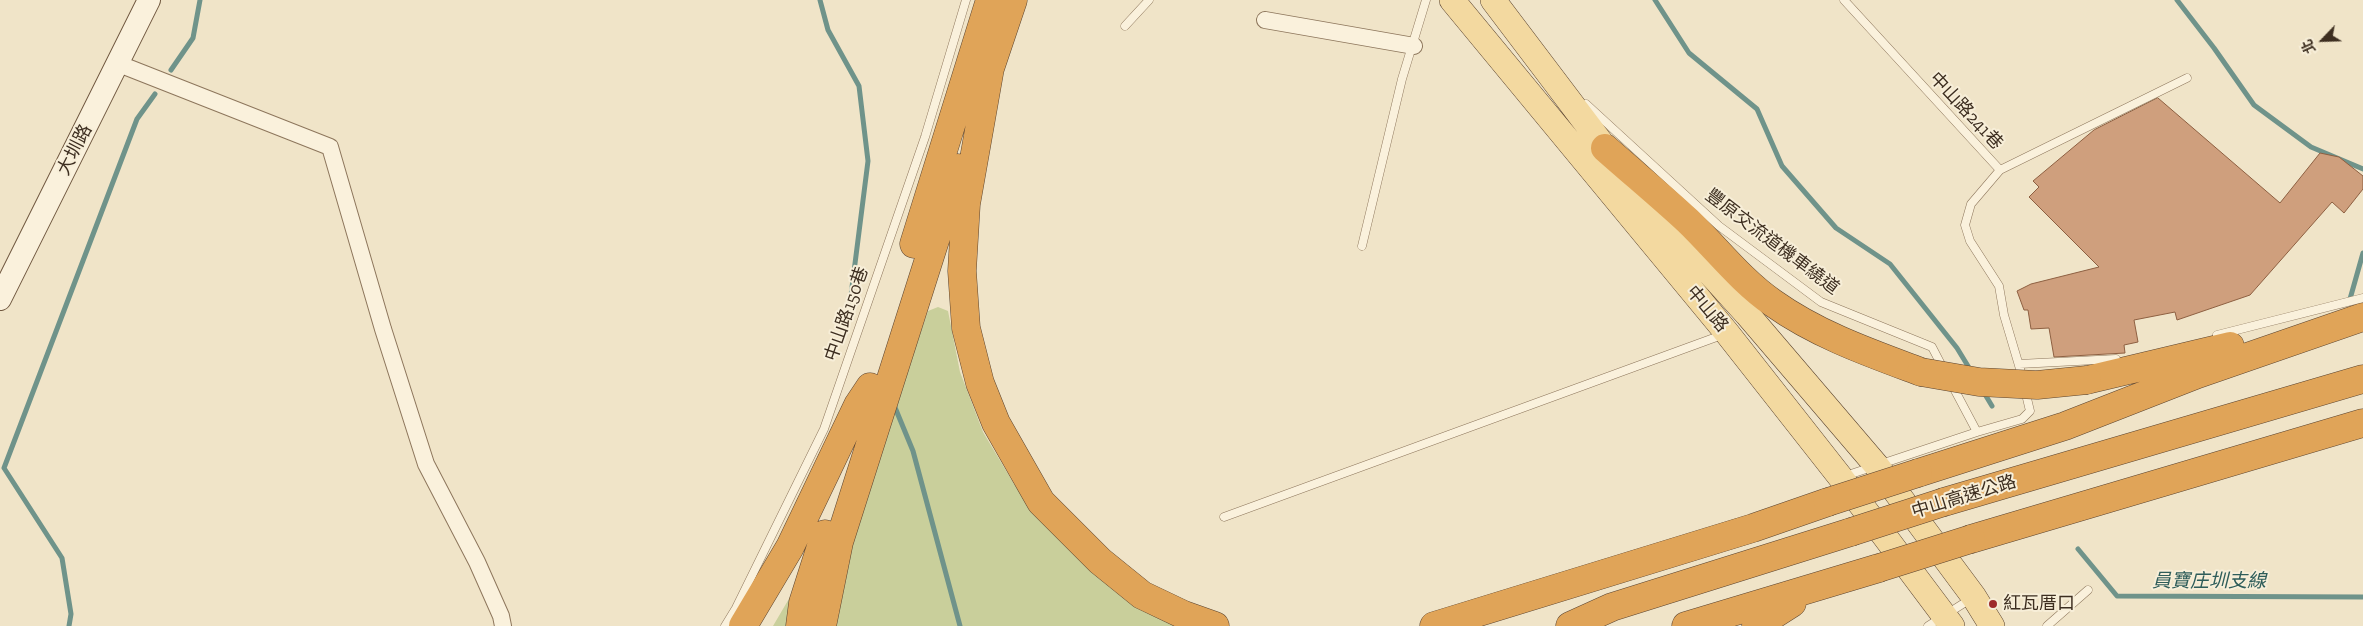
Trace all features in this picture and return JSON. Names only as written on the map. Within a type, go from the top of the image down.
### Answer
[{"type":"highway","points":[[800,626],[803,603],[990,0]]},
{"type":"highway","points":[[822,626],[839,542],[1013,0]]},
{"type":"highway","points":[[990,68],[966,204],[962,272],[966,328],[980,383],[992,415],[1041,502],[1075,538],[1142,595],[1184,615],[1215,626]]},
{"type":"highway","points":[[1605,148],[1687,221],[1732,267],[1772,303],[1817,330],[1862,350],[1921,372],[1979,382],[2037,386],[2087,380],[2363,316]]},
{"type":"highway","points":[[1434,626],[1753,528],[2065,426],[2198,374],[2363,316]]},
{"type":"highway","name":"中山高速公路","points":[[1570,626],[1612,607],[1944,502],[2363,380]]},
{"type":"highway","points":[[743,626],[790,546],[858,405],[870,387]]},
{"type":"highway","points":[[1686,626],[2363,423]]},
{"type":"highway","points":[[1756,626],[1816,587]]},
{"type":"main road","name":"中山路","points":[[1452,0],[1727,333],[1841,478],[1941,622]]},
{"type":"main road","name":"中山路","points":[[1493,0],[1605,148],[1682,242],[1747,314],[1876,465],[1974,597],[1992,626]]},
{"type":"street","name":"大圳路","points":[[0,299],[150,0]]},
{"type":"street","points":[[1265,20],[1414,46]]},
{"type":"street","points":[[119,64],[330,147],[383,328],[426,464],[477,562],[501,616],[503,626]]},
{"type":"lane","name":"中山路150巷","points":[[726,626],[824,428],[924,137],[966,0]]},
{"type":"lane","points":[[1125,26],[1149,0]]},
{"type":"lane","points":[[1362,246],[1402,79],[1414,46],[1426,0]]},
{"type":"lane","name":"中山路241巷","points":[[1841,478],[1977,432],[2022,420],[2030,411],[2019,364],[2004,316],[1999,286],[1970,241],[1965,225],[1971,204],[2000,170],[1844,0]]},
{"type":"lane","name":"豐原交流道機車繞道","points":[[1543,65],[1719,226],[1821,302],[1932,347],[1977,432]]},
{"type":"lane","points":[[2000,170],[2187,78]]},
{"type":"lane","points":[[2205,338],[2363,298]]},
{"type":"lane","points":[[1224,517],[1727,333]]},
{"type":"lane","points":[[2019,364],[2109,361],[2128,356]]},
{"type":"lane","points":[[2047,626],[2088,590]]},
{"type":"lane","points":[[1941,622],[1974,597]]},
{"type":"green space","points":[[938,307],[948,311],[960,372],[983,432],[1014,484],[1047,525],[1185,626],[833,626],[863,506],[888,427],[928,311]]},
{"type":"green space","points":[[800,580],[791,626],[773,626]]},
{"type":"building","points":[[2158,98],[2280,203],[2320,153],[2339,157],[2363,176],[2363,189],[2344,213],[2332,202],[2250,295],[2177,320],[2175,312],[2134,320],[2138,342],[2124,345],[2125,353],[2054,357],[2049,328],[2031,329],[2028,310],[2024,310],[2017,291],[2031,284],[2099,267],[2029,197],[2039,187],[2033,181],[2094,130]]},
{"type":"waterway","points":[[171,70],[193,38],[200,0]]},
{"type":"waterway","points":[[820,0],[828,30],[859,86],[868,161],[850,303]]},
{"type":"waterway","points":[[1655,0],[1689,53],[1757,109],[1782,166],[1836,228],[1890,264],[1957,348],[1971,371]]},
{"type":"waterway","points":[[2177,0],[2254,105],[2311,147],[2363,169]]},
{"type":"waterway","points":[[69,626],[71,614],[62,558],[4,468],[137,119],[155,94]]},
{"type":"waterway","points":[[2350,299],[2363,253]]},
{"type":"waterway","points":[[1983,391],[1992,406]]},
{"type":"waterway","points":[[894,405],[913,451],[960,626]]},
{"type":"waterway","name":"員寶庄圳支線","points":[[2078,549],[2117,596],[2363,597]]},
{"type":"place","name":"紅瓦厝口","points":[[1993,604]]}]
